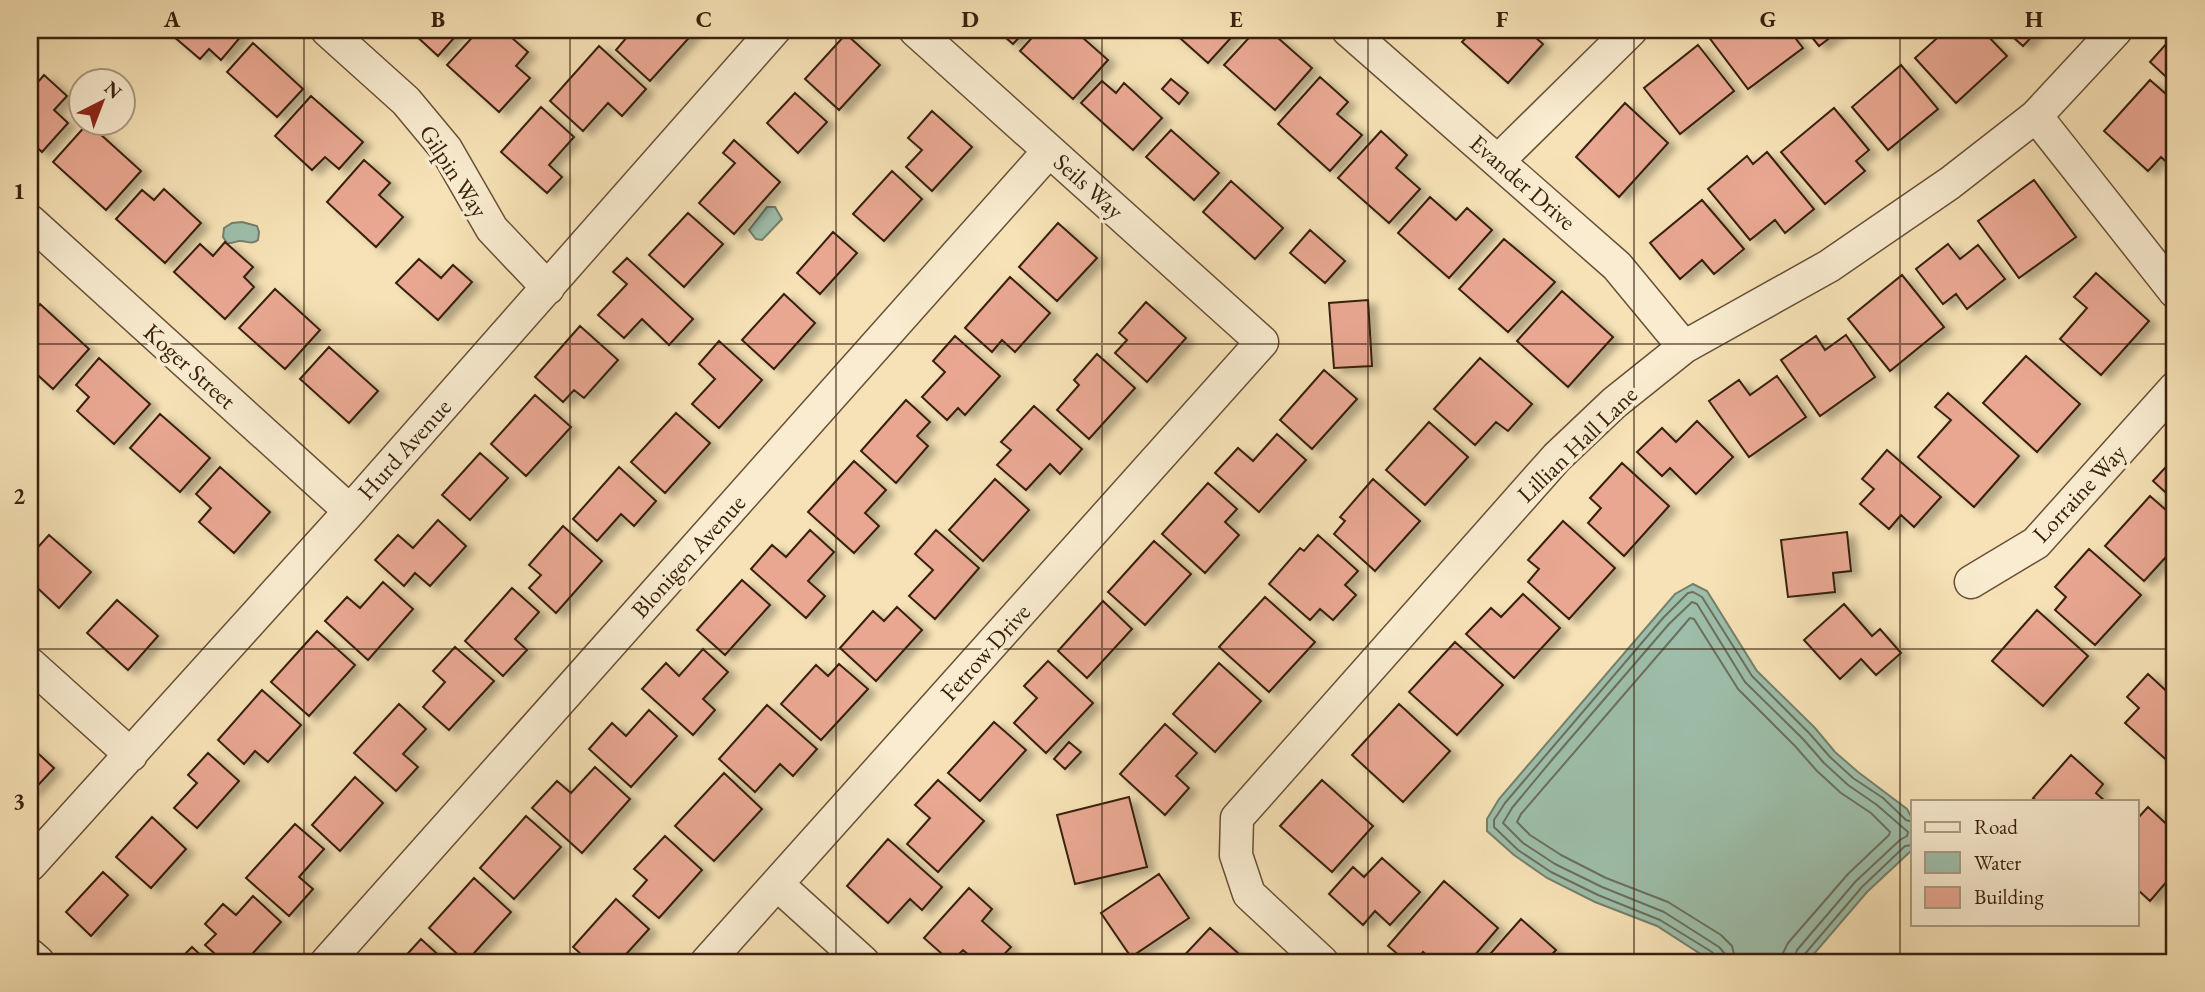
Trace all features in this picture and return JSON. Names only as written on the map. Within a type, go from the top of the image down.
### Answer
[{"type":"street","name":"Gilpin Way","points":[[327,30],[406,101],[446,149],[492,229],[548,288]]},
{"type":"street","name":"Hurd Avenue","points":[[30,865],[548,288],[774,30]]},
{"type":"street","name":"Seils Way","points":[[915,30],[1262,342]]},
{"type":"street","name":"Evander Drive","points":[[1348,30],[1617,265],[1684,347]]},
{"type":"street","points":[[1499,160],[1632,30]]},
{"type":"street","name":"Lillian Hall Lane","points":[[1322,962],[1250,894],[1236,855],[1237,818],[1557,457],[1614,403],[1684,347],[1829,266],[1950,183],[2036,117],[2116,30]]},
{"type":"street","points":[[2036,117],[2175,292]]},
{"type":"street","name":"Blonigen Avenue","points":[[327,962],[1049,150]]},
{"type":"street","name":"Koger Street","points":[[30,221],[350,510]]},
{"type":"street","name":"Fetrow Drive","points":[[707,962],[1262,342]]},
{"type":"street","name":"Lorraine Way","points":[[1971,582],[2036,543],[2175,388]]},
{"type":"street","points":[[30,664],[131,755]]},
{"type":"street","points":[[777,884],[863,962]]},
{"type":"street","points":[[30,955],[38,962]]},
{"type":"water","points":[[767,207],[775,207],[782,219],[762,240],[756,239],[749,230]]},
{"type":"water","points":[[242,222],[257,226],[258,240],[251,243],[227,243],[223,237],[224,228],[232,223]]},
{"type":"water","points":[[1693,584],[1707,591],[1757,671],[1815,728],[1835,752],[1907,809],[1911,816],[1911,851],[1867,892],[1807,962],[1713,962],[1657,926],[1595,902],[1547,878],[1514,855],[1487,831],[1487,819],[1499,799],[1675,594]]},
{"type":"building","points":[[166,30],[238,30],[243,34],[221,60],[209,49],[200,59]]},
{"type":"building","points":[[417,30],[461,30],[438,56],[413,33]]},
{"type":"building","points":[[479,30],[503,30],[528,52],[516,66],[530,78],[499,112],[447,65]]},
{"type":"building","points":[[633,30],[696,30],[650,81],[616,50]]},
{"type":"building","points":[[997,30],[1026,30],[1013,44]]},
{"type":"building","points":[[1039,30],[1049,30],[1057,36],[1063,30],[1074,30],[1108,60],[1073,99],[1020,51]]},
{"type":"building","points":[[1171,30],[1238,30],[1208,63]]},
{"type":"building","points":[[1256,30],[1269,30],[1312,68],[1275,110],[1224,65]]},
{"type":"building","points":[[1473,30],[1527,30],[1543,44],[1508,83],[1462,42]]},
{"type":"building","points":[[1717,30],[1789,30],[1803,48],[1748,89],[1708,36]]},
{"type":"building","points":[[1806,30],[1840,30],[1819,46]]},
{"type":"building","points":[[1946,30],[1982,30],[2007,56],[1956,103],[1915,58]]},
{"type":"building","points":[[2005,30],[2038,30],[2023,46]]},
{"type":"building","points":[[846,34],[880,65],[839,110],[805,79]]},
{"type":"building","points":[[2175,34],[2175,85],[2150,62]]},
{"type":"building","points":[[253,43],[303,89],[277,117],[227,72]]},
{"type":"building","points":[[1698,45],[1734,91],[1680,134],[1644,88]]},
{"type":"building","points":[[599,46],[646,89],[622,116],[608,103],[583,131],[550,101]]},
{"type":"building","points":[[1901,65],[1938,109],[1888,150],[1852,107]]},
{"type":"building","points":[[44,75],[66,95],[54,110],[66,121],[66,125],[42,152],[30,141],[31,90]]},
{"type":"building","points":[[1320,77],[1348,102],[1337,114],[1362,135],[1330,171],[1278,124]]},
{"type":"building","points":[[1171,79],[1188,93],[1179,104],[1162,89]]},
{"type":"building","points":[[2150,80],[2175,102],[2175,170],[2161,157],[2148,171],[2104,131]]},
{"type":"building","points":[[1102,81],[1116,93],[1124,83],[1162,118],[1133,150],[1081,103]]},
{"type":"building","points":[[795,93],[827,122],[798,153],[767,123]]},
{"type":"building","points":[[311,96],[363,142],[339,169],[325,157],[312,170],[275,136]]},
{"type":"building","points":[[1625,103],[1668,143],[1619,197],[1576,157]]},
{"type":"building","points":[[541,107],[574,137],[549,165],[562,177],[547,193],[501,152]]},
{"type":"building","points":[[1834,108],[1869,150],[1856,161],[1865,171],[1825,204],[1781,152]]},
{"type":"building","points":[[932,111],[972,147],[932,191],[906,167],[922,150],[908,138]]},
{"type":"building","points":[[1171,130],[1219,173],[1194,200],[1146,157]]},
{"type":"building","points":[[1381,131],[1407,155],[1396,168],[1420,189],[1389,223],[1338,178]]},
{"type":"building","points":[[76,136],[102,136],[141,171],[106,210],[53,162]]},
{"type":"building","points":[[734,140],[780,182],[734,234],[699,203],[735,163],[723,153]]},
{"type":"building","points":[[1767,152],[1814,209],[1785,233],[1775,220],[1750,240],[1708,189],[1747,156],[1753,164]]},
{"type":"building","points":[[364,160],[390,183],[379,195],[403,217],[376,247],[327,202]]},
{"type":"building","points":[[892,171],[922,199],[884,241],[853,214]]},
{"type":"building","points":[[2034,180],[2076,237],[2019,278],[1978,221]]},
{"type":"building","points":[[1231,181],[1283,228],[1255,259],[1203,212]]},
{"type":"building","points":[[164,189],[201,223],[165,263],[116,219],[142,190],[154,200]]},
{"type":"building","points":[[1430,197],[1456,220],[1467,208],[1492,230],[1449,278],[1398,233]]},
{"type":"building","points":[[1702,200],[1744,249],[1714,274],[1702,260],[1680,279],[1650,243]]},
{"type":"building","points":[[688,213],[723,244],[684,287],[649,255]]},
{"type":"building","points":[[1058,223],[1097,258],[1057,301],[1019,267]]},
{"type":"building","points":[[1310,230],[1345,261],[1325,283],[1290,253]]},
{"type":"building","points":[[833,232],[857,253],[820,294],[797,273]]},
{"type":"building","points":[[1504,239],[1555,282],[1508,332],[1459,289]]},
{"type":"building","points":[[225,242],[253,267],[244,277],[254,287],[225,319],[174,272],[200,244],[213,256]]},
{"type":"building","points":[[1948,244],[1960,259],[1978,245],[2005,279],[1967,309],[1956,294],[1943,304],[1916,269]]},
{"type":"building","points":[[627,258],[693,319],[669,345],[642,319],[624,338],[598,315],[627,284],[613,272]]},
{"type":"building","points":[[419,259],[441,278],[453,265],[472,282],[438,320],[396,283]]},
{"type":"building","points":[[2096,273],[2149,321],[2101,375],[2060,339],[2087,308],[2074,297]]},
{"type":"building","points":[[1902,275],[1944,327],[1890,371],[1848,319]]},
{"type":"building","points":[[1010,277],[1050,313],[1015,352],[1002,340],[992,352],[965,328]]},
{"type":"building","points":[[275,289],[320,330],[285,369],[239,328]]},
{"type":"building","points":[[1562,291],[1613,337],[1568,387],[1517,341]]},
{"type":"building","points":[[784,294],[815,323],[774,369],[742,340]]},
{"type":"building","points":[[1368,300],[1372,366],[1334,368],[1329,303]]},
{"type":"building","points":[[1146,302],[1186,338],[1147,382],[1115,353],[1127,340],[1119,333]]},
{"type":"building","points":[[40,304],[89,349],[53,389],[30,368],[30,316]]},
{"type":"building","points":[[580,326],[618,360],[584,398],[574,390],[563,402],[535,377]]},
{"type":"building","points":[[1846,335],[1875,377],[1820,416],[1781,360],[1816,336],[1825,350]]},
{"type":"building","points":[[955,336],[1000,376],[965,415],[958,408],[947,420],[922,397],[945,372],[933,361]]},
{"type":"building","points":[[719,341],[762,380],[719,428],[692,404],[715,379],[699,364]]},
{"type":"building","points":[[329,347],[378,391],[349,423],[300,379]]},
{"type":"building","points":[[1097,354],[1135,388],[1089,439],[1057,410],[1079,385],[1074,380]]},
{"type":"building","points":[[2026,356],[2080,404],[2037,452],[1983,403]]},
{"type":"building","points":[[99,358],[150,404],[114,444],[77,411],[89,397],[76,385]]},
{"type":"building","points":[[1480,358],[1532,404],[1508,431],[1496,422],[1475,445],[1434,409]]},
{"type":"building","points":[[1324,370],[1357,399],[1312,449],[1280,420]]},
{"type":"building","points":[[1777,376],[1806,417],[1749,457],[1709,401],[1739,380],[1750,395]]},
{"type":"building","points":[[1948,393],[2019,456],[1974,507],[1918,457],[1951,420],[1935,407]]},
{"type":"building","points":[[535,395],[571,427],[526,476],[491,444]]},
{"type":"building","points":[[906,400],[930,422],[917,436],[928,446],[896,483],[861,451]]},
{"type":"building","points":[[1034,406],[1082,449],[1060,474],[1050,464],[1026,490],[997,465],[1011,450],[1001,442]]},
{"type":"building","points":[[676,413],[710,443],[665,493],[631,462]]},
{"type":"building","points":[[160,414],[210,458],[180,492],[130,448]]},
{"type":"building","points":[[1697,421],[1733,457],[1696,494],[1670,468],[1662,476],[1637,452],[1662,428],[1676,442]]},
{"type":"building","points":[[1429,422],[1468,457],[1425,505],[1386,470]]},
{"type":"building","points":[[1277,434],[1306,460],[1259,512],[1215,473],[1238,448],[1253,461]]},
{"type":"building","points":[[1887,450],[1941,497],[1914,527],[1901,515],[1889,529],[1860,504],[1874,489],[1862,479]]},
{"type":"building","points":[[480,453],[508,478],[470,520],[442,495]]},
{"type":"building","points":[[2175,457],[2175,501],[2153,481]]},
{"type":"building","points":[[854,461],[886,490],[865,513],[879,526],[854,553],[808,512]]},
{"type":"building","points":[[1622,463],[1669,506],[1624,556],[1588,523],[1601,508],[1590,498]]},
{"type":"building","points":[[220,467],[270,512],[234,553],[199,522],[211,508],[196,494]]},
{"type":"building","points":[[619,467],[656,501],[634,526],[621,514],[597,541],[573,519]]},
{"type":"building","points":[[995,479],[1029,510],[983,561],[949,530]]},
{"type":"building","points":[[1373,479],[1420,521],[1375,571],[1334,534],[1345,521],[1340,517]]},
{"type":"building","points":[[1208,483],[1237,509],[1225,522],[1239,535],[1205,573],[1162,534]]},
{"type":"building","points":[[2150,496],[2175,518],[2175,547],[2144,581],[2105,546]]},
{"type":"building","points":[[438,520],[466,546],[430,586],[415,573],[404,586],[375,560],[398,535],[413,548]]},
{"type":"building","points":[[1563,521],[1615,568],[1569,619],[1528,582],[1539,569],[1528,560]]},
{"type":"building","points":[[563,526],[602,561],[556,613],[529,588],[541,575],[529,565]]},
{"type":"building","points":[[810,530],[834,552],[808,581],[825,596],[806,618],[751,569],[772,545],[786,557]]},
{"type":"building","points":[[936,530],[979,568],[935,619],[909,596],[933,570],[915,554]]},
{"type":"building","points":[[1847,532],[1851,571],[1833,573],[1835,592],[1788,597],[1781,540]]},
{"type":"building","points":[[49,535],[91,572],[59,608],[30,581],[30,556]]},
{"type":"building","points":[[1318,535],[1358,571],[1345,585],[1356,595],[1333,620],[1320,609],[1310,620],[1269,584],[1300,548],[1304,551]]},
{"type":"building","points":[[1154,541],[1191,574],[1145,625],[1108,592]]},
{"type":"building","points":[[2089,549],[2141,595],[2095,645],[2055,610],[2066,597],[2055,587]]},
{"type":"building","points":[[742,580],[770,605],[725,655],[697,630]]},
{"type":"building","points":[[383,582],[413,609],[368,660],[325,621],[347,597],[360,608]]},
{"type":"building","points":[[512,588],[539,612],[515,639],[527,650],[503,676],[465,641]]},
{"type":"building","points":[[1523,594],[1560,628],[1514,678],[1466,634],[1491,608],[1501,617]]},
{"type":"building","points":[[1265,597],[1315,642],[1269,692],[1219,647]]},
{"type":"building","points":[[117,600],[158,636],[128,670],[87,633]]},
{"type":"building","points":[[1103,601],[1132,629],[1087,678],[1058,651]]},
{"type":"building","points":[[1844,604],[1872,636],[1880,629],[1901,653],[1876,675],[1861,659],[1840,679],[1804,640]]},
{"type":"building","points":[[897,607],[922,630],[876,681],[840,648],[873,611],[884,621]]},
{"type":"building","points":[[2037,610],[2088,656],[2043,706],[1992,661]]},
{"type":"building","points":[[317,631],[355,665],[309,716],[271,682]]},
{"type":"building","points":[[1455,642],[1503,685],[1457,735],[1409,692]]},
{"type":"building","points":[[455,647],[494,681],[449,730],[423,707],[445,682],[433,671]]},
{"type":"building","points":[[703,649],[728,672],[703,699],[715,710],[693,735],[642,689],[666,663],[679,676]]},
{"type":"building","points":[[1048,661],[1093,703],[1046,753],[1014,723],[1037,698],[1024,686]]},
{"type":"building","points":[[1219,663],[1261,701],[1215,752],[1173,714]]},
{"type":"building","points":[[839,664],[868,689],[821,740],[781,704],[816,665],[828,676]]},
{"type":"building","points":[[2148,674],[2175,699],[2175,759],[2171,764],[2125,723],[2139,708],[2127,697]]},
{"type":"building","points":[[262,690],[301,725],[268,762],[255,751],[244,764],[218,740]]},
{"type":"building","points":[[399,704],[426,729],[403,754],[418,767],[396,791],[354,753]]},
{"type":"building","points":[[1399,704],[1450,751],[1403,802],[1352,755]]},
{"type":"building","points":[[767,705],[817,749],[793,776],[780,764],[755,792],[719,759]]},
{"type":"building","points":[[649,710],[677,736],[631,787],[589,749],[612,723],[626,736]]},
{"type":"building","points":[[994,722],[1026,750],[980,801],[948,773]]},
{"type":"building","points":[[1165,724],[1197,753],[1176,776],[1189,788],[1165,815],[1120,774]]},
{"type":"building","points":[[1069,742],[1081,752],[1065,769],[1054,759]]},
{"type":"building","points":[[30,746],[54,768],[30,794]]},
{"type":"building","points":[[208,753],[239,781],[197,828],[174,808],[197,783],[188,775]]},
{"type":"building","points":[[2071,755],[2103,784],[2096,793],[2104,800],[2033,798]]},
{"type":"building","points":[[595,767],[630,799],[582,853],[532,808],[557,781],[571,793]]},
{"type":"building","points":[[724,773],[762,809],[714,861],[675,826]]},
{"type":"building","points":[[355,777],[383,803],[340,851],[312,825]]},
{"type":"building","points":[[938,780],[984,821],[938,872],[907,844],[930,818],[915,805]]},
{"type":"building","points":[[1322,780],[1373,826],[1332,872],[1280,826]]},
{"type":"building","points":[[1129,797],[1147,867],[1075,884],[1057,815]]},
{"type":"building","points":[[2148,807],[2175,832],[2175,872],[2150,901],[2138,890],[2138,818]]},
{"type":"building","points":[[526,816],[561,847],[514,899],[480,868]]},
{"type":"building","points":[[152,817],[186,849],[151,888],[116,857]]},
{"type":"building","points":[[295,824],[324,849],[299,877],[313,889],[289,916],[246,878]]},
{"type":"building","points":[[665,836],[702,870],[659,918],[633,896],[647,880],[634,869]]},
{"type":"building","points":[[888,839],[942,887],[922,910],[910,899],[888,923],[847,886]]},
{"type":"building","points":[[1382,858],[1420,892],[1390,925],[1375,911],[1363,925],[1329,894],[1353,867],[1364,877]]},
{"type":"building","points":[[103,872],[128,895],[91,936],[66,912]]},
{"type":"building","points":[[1159,874],[1189,918],[1131,957],[1101,913]]},
{"type":"building","points":[[474,878],[511,912],[466,962],[429,928]]},
{"type":"building","points":[[1444,881],[1498,928],[1469,962],[1435,962],[1423,952],[1415,962],[1407,962],[1388,946]]},
{"type":"building","points":[[969,888],[992,909],[982,921],[1011,947],[997,962],[977,962],[963,950],[951,962],[924,938]]},
{"type":"building","points":[[253,896],[281,922],[245,962],[224,962],[205,945],[216,934],[205,924],[223,904],[236,915]]},
{"type":"building","points":[[616,899],[649,929],[619,962],[590,962],[573,947]]},
{"type":"building","points":[[1521,919],[1556,950],[1545,962],[1483,962]]},
{"type":"building","points":[[1210,928],[1248,962],[1178,962]]},
{"type":"building","points":[[421,939],[446,962],[400,962]]},
{"type":"building","points":[[192,947],[208,962],[177,962]]}]
